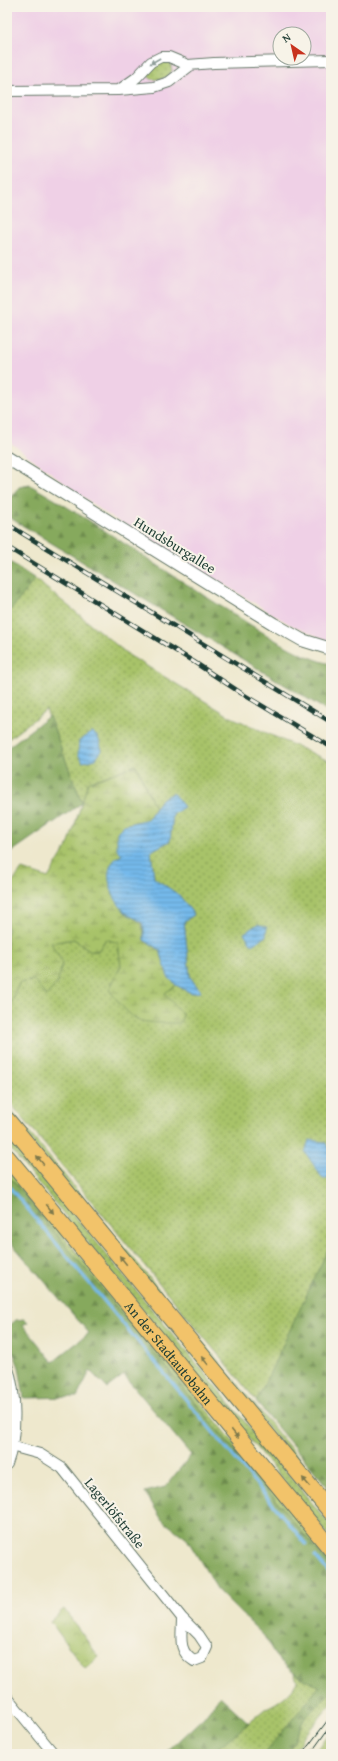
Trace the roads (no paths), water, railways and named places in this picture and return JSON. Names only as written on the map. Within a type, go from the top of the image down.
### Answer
[{"type":"highway","name":"An der Stadtautobahn","points":[[7,1120],[331,1512]]},
{"type":"highway","name":"An der Stadtautobahn","points":[[7,1157],[331,1550]]},
{"type":"street","points":[[119,90],[159,58],[169,58],[181,64],[191,65],[331,60]]},
{"type":"street","points":[[7,91],[119,90],[159,86],[168,82],[191,65]]},
{"type":"street","name":"Hundsburgallee","points":[[7,458],[274,624],[302,640],[331,649]]},
{"type":"street","points":[[7,1366],[14,1400],[12,1446],[7,1464]]},
{"type":"street","name":"Lagerlöfstraße","points":[[12,1446],[40,1454],[62,1468],[182,1618]]},
{"type":"street","points":[[7,1697],[54,1754]]},
{"type":"water","points":[[92,732],[98,737],[102,750],[96,759],[83,762],[78,754],[79,741]]},
{"type":"water","points":[[173,793],[184,807],[173,814],[170,841],[151,851],[154,878],[179,895],[194,915],[184,921],[190,977],[201,992],[191,993],[176,985],[168,977],[160,950],[144,940],[144,930],[142,924],[127,914],[120,906],[115,899],[109,882],[110,866],[122,855],[117,849],[117,832],[124,825],[148,819],[161,799]]},
{"type":"water","points":[[258,924],[267,927],[266,936],[252,945],[244,933]]},
{"type":"water","points":[[309,1140],[325,1142],[331,1153],[331,1179],[323,1179],[305,1152]]},
{"type":"waterway","points":[[7,1184],[306,1544]]},
{"type":"waterway","points":[[315,1556],[331,1575]]},
{"type":"tram line","points":[[302,1754],[331,1716]]},
{"type":"tram line","points":[[310,1754],[331,1725]]},
{"type":"railway","points":[[7,524],[331,722]]},
{"type":"railway","points":[[7,547],[194,662],[241,693],[331,747]]}]
